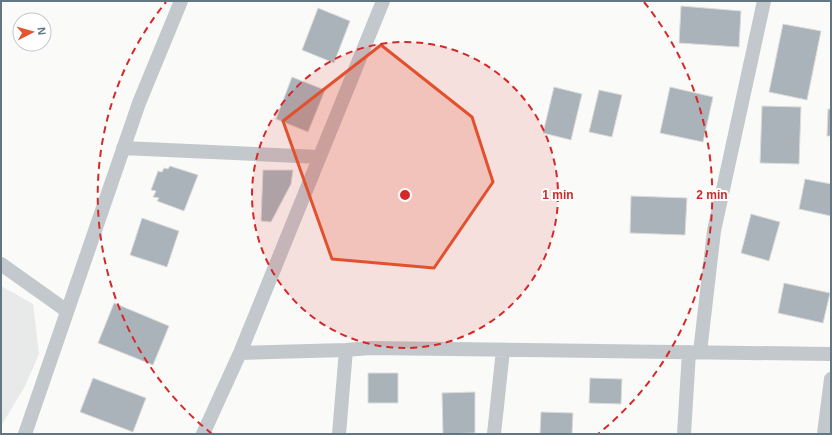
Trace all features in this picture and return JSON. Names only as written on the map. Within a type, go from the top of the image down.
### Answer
[{"type":"street","points":[[25,434],[139,103],[181,1]]},
{"type":"street","points":[[202,434],[240,353],[383,1]]},
{"type":"street","points":[[684,434],[714,231],[764,1]]},
{"type":"street","points":[[124,148],[320,157]]},
{"type":"street","points":[[1,264],[67,311]]},
{"type":"street","points":[[240,353],[370,348],[831,354]]},
{"type":"street","points":[[339,434],[346,350]]},
{"type":"street","points":[[494,434],[503,350]]},
{"type":"street","points":[[824,434],[831,379]]},
{"type":"highlighted area","points":[[381,45],[472,117],[493,182],[434,268],[332,259],[283,121]]},
{"type":"shaded area","points":[[1,286],[33,304],[39,354],[24,388],[1,426]]},
{"type":"building","points":[[681,6],[741,11],[739,47],[679,43]]},
{"type":"building","points":[[318,8],[350,21],[334,63],[302,50]]},
{"type":"building","points":[[783,24],[821,31],[807,100],[769,92]]},
{"type":"building","points":[[292,77],[325,90],[308,132],[276,119]]},
{"type":"building","points":[[554,87],[582,94],[571,140],[543,133]]},
{"type":"building","points":[[670,87],[713,97],[703,142],[660,133]]},
{"type":"building","points":[[599,90],[622,95],[612,137],[589,132]]},
{"type":"building","points":[[762,106],[801,107],[799,164],[760,163]]},
{"type":"building","points":[[828,109],[831,109],[831,136],[827,136]]},
{"type":"building","points":[[170,166],[198,175],[184,211],[157,201],[159,198],[153,197],[156,191],[151,190],[158,171],[162,172],[164,168],[168,169]]},
{"type":"building","points":[[263,170],[293,170],[291,184],[271,222],[261,221]]},
{"type":"building","points":[[805,179],[831,184],[831,216],[799,209]]},
{"type":"building","points":[[631,196],[687,198],[685,235],[630,233]]},
{"type":"building","points":[[751,214],[780,222],[769,261],[741,253]]},
{"type":"building","points":[[142,218],[179,231],[167,267],[130,255]]},
{"type":"building","points":[[784,283],[830,293],[823,323],[778,313]]},
{"type":"building","points":[[114,303],[169,326],[153,365],[98,343]]},
{"type":"building","points":[[368,373],[398,373],[398,403],[368,403]]},
{"type":"building","points":[[93,378],[146,398],[133,432],[80,412]]},
{"type":"building","points":[[590,378],[622,379],[621,404],[589,403]]},
{"type":"building","points":[[475,392],[475,433],[443,434],[442,393]]},
{"type":"building","points":[[541,412],[573,413],[572,434],[540,434]]}]
